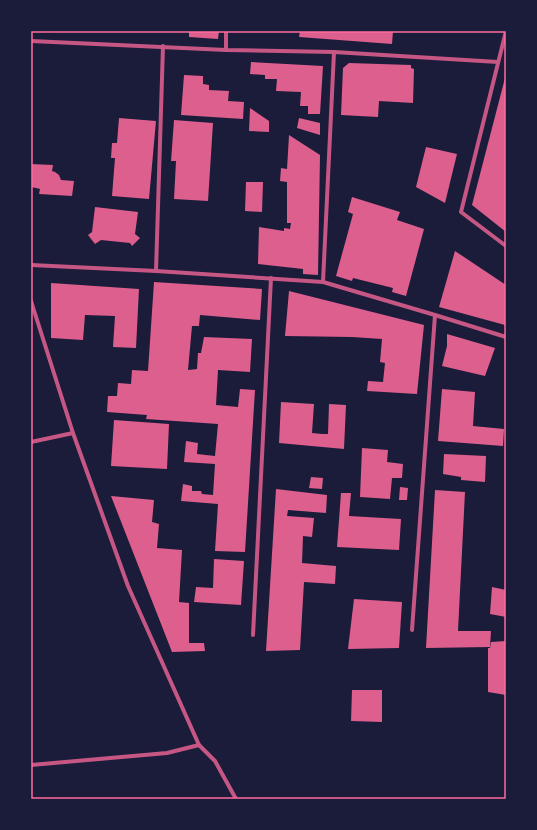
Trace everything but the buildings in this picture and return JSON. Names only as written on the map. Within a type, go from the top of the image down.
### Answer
[{"type":"street","points":[[226,31],[226,50]]},
{"type":"street","points":[[506,31],[461,212],[506,246]]},
{"type":"street","points":[[31,41],[226,50],[334,52],[498,62]]},
{"type":"street","points":[[156,271],[163,46]]},
{"type":"street","points":[[323,282],[334,52]]},
{"type":"street","points":[[31,265],[156,271],[323,282],[506,337]]},
{"type":"street","points":[[253,635],[271,278]]},
{"type":"street","points":[[31,301],[73,433],[128,586],[199,745],[216,761],[236,799]]},
{"type":"street","points":[[412,630],[435,315]]},
{"type":"street","points":[[31,442],[73,433]]},
{"type":"street","points":[[31,765],[167,753],[199,745]]}]
